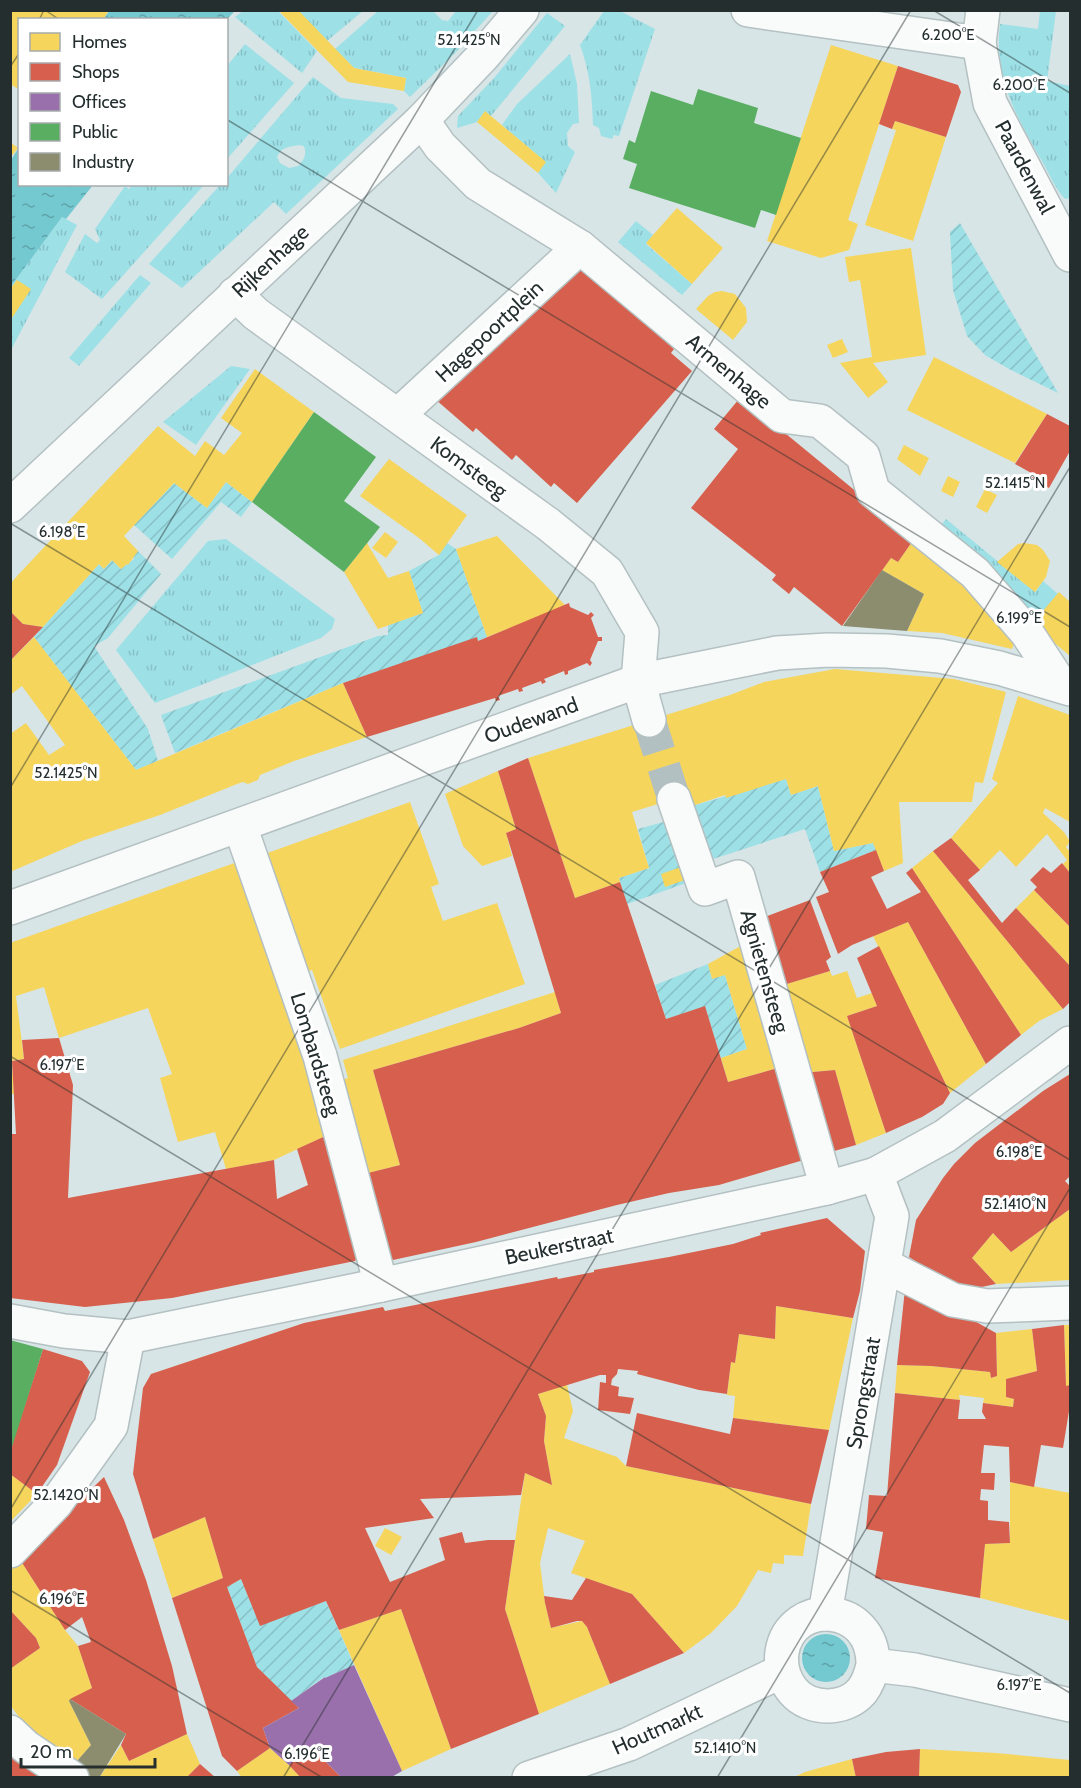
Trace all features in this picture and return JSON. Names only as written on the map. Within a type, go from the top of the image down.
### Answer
[{"type":"street","name":"Rijkenhage","points":[[10,506],[422,120],[483,57],[522,10]]},
{"type":"street","points":[[748,10],[979,43]]},
{"type":"street","name":"Paardenwal","points":[[983,10],[979,43],[990,103],[1071,255]]},
{"type":"street","name":"Armenhage","points":[[422,120],[440,146],[478,184],[580,247],[782,416],[820,421],[863,456],[873,490],[975,573],[1027,633],[1066,687]]},
{"type":"street","name":"Hagepoortplein","points":[[398,415],[580,247]]},
{"type":"street","name":"Komsteeg","points":[[235,294],[256,314],[548,524],[607,572],[642,632],[638,681]]},
{"type":"street","name":"Oudewand","points":[[10,908],[638,681],[777,653],[828,650],[887,651],[940,656],[999,668],[1066,687]]},
{"type":"street","points":[[638,681],[649,720]]},
{"type":"street","name":"Agnietensteeg","points":[[674,799],[705,889],[738,878],[827,1188]]},
{"type":"street","name":"Lombardsteeg","points":[[240,826],[320,1056],[381,1285]]},
{"type":"street","name":"Beukerstraat","points":[[10,1321],[64,1331],[128,1337],[381,1285],[827,1188],[876,1174],[945,1136],[1071,1043]]},
{"type":"street","name":"Sprongstraat","points":[[825,1614],[892,1216],[876,1174]]},
{"type":"street","points":[[884,1265],[953,1300],[987,1306],[1071,1303]]},
{"type":"street","points":[[10,1551],[56,1503],[111,1426],[128,1337]]},
{"type":"street","points":[[825,1614],[839,1615],[851,1620],[861,1629],[869,1639],[873,1652],[873,1665],[862,1691],[851,1700],[823,1707],[809,1703],[797,1695],[788,1685],[782,1671],[783,1645],[790,1632],[812,1616],[825,1614]]},
{"type":"street","points":[[873,1665],[915,1670],[1071,1705]]},
{"type":"street","name":"Houtmarkt","points":[[529,1778],[629,1744],[782,1671]]},
{"type":"street","points":[[10,1732],[26,1747],[72,1778]]},
{"type":"green space","points":[[243,11],[278,11],[317,51],[302,73],[235,17]]},
{"type":"green space","points":[[298,11],[363,11],[327,41]]},
{"type":"green space","points":[[378,11],[433,11],[442,20],[448,21],[456,11],[493,11],[455,53],[410,97],[404,91],[406,78],[354,68],[335,49]]},
{"type":"green space","points":[[604,11],[620,11],[655,29],[619,136],[614,135],[612,139],[601,136],[599,128],[593,125],[590,84],[580,45]]},
{"type":"green space","points":[[1040,11],[1056,11],[1047,81],[1070,86],[1070,198],[1065,199],[1053,182],[1016,113],[1009,97],[1000,62],[1000,24],[1038,29]]},
{"type":"green space","points":[[547,13],[565,26],[491,116],[485,112],[477,122],[457,128],[458,116],[494,78]]},
{"type":"green space","points":[[245,44],[294,83],[228,158],[228,65]]},
{"type":"green space","points":[[570,54],[577,84],[579,123],[573,124],[567,133],[568,146],[575,152],[556,193],[538,173],[545,162],[502,125],[517,104]]},
{"type":"green space","points":[[313,77],[341,98],[393,104],[398,109],[286,214],[274,202],[182,288],[149,264],[219,186],[228,186],[228,177]],"holes":[[[299,145],[304,146],[302,162],[298,166],[289,168],[280,163],[277,157],[283,149]]]},
{"type":"green space","points":[[125,186],[129,189],[131,186],[203,186],[102,299],[65,272],[85,234],[97,243],[100,240],[95,229]]},
{"type":"green space","points":[[62,217],[77,225],[12,348],[10,347],[10,286]]},
{"type":"green space","points":[[636,221],[653,235],[646,244],[692,284],[682,295],[618,242]]},
{"type":"green space","points":[[960,223],[1058,393],[985,355],[967,336],[953,290],[950,232]]},
{"type":"green space","points":[[140,275],[151,283],[79,366],[69,358]]},
{"type":"green space","points":[[231,366],[250,369],[196,445],[163,422]]},
{"type":"green space","points":[[226,482],[252,502],[241,517],[221,502],[172,559],[134,525],[174,483],[207,508]]},
{"type":"green space","points":[[946,519],[1035,592],[1043,581],[1058,594],[1032,624],[936,532]]},
{"type":"green space","points":[[226,539],[335,619],[332,629],[321,638],[155,703],[116,650],[208,541]]},
{"type":"green space","points":[[447,543],[456,549],[487,637],[478,641],[477,638],[343,683],[175,753],[161,715],[378,636],[388,635],[388,625],[423,613],[409,571],[439,555]]},
{"type":"green space","points":[[138,551],[161,574],[108,638],[94,646],[148,729],[158,761],[136,770],[34,637],[99,564],[104,569],[112,560],[121,569],[134,559]]},
{"type":"green space","points":[[786,779],[791,795],[818,786],[834,851],[873,843],[876,850],[820,872],[805,829],[710,860],[692,806]]},
{"type":"green space","points":[[667,821],[689,882],[627,904],[619,878],[649,868],[638,829]]},
{"type":"green space","points":[[708,964],[712,978],[725,975],[747,1049],[721,1058],[705,1007],[666,1019],[655,985]]},
{"type":"green space","points":[[241,1579],[260,1625],[326,1601],[354,1665],[324,1677],[291,1701],[257,1667],[227,1587]]},
{"type":"water","points":[[109,11],[235,11],[228,18],[104,18]]},
{"type":"water","points":[[18,149],[18,186],[92,186],[66,219],[62,217],[11,286],[11,160]]},
{"type":"water","points":[[821,1634],[831,1634],[843,1641],[850,1653],[850,1663],[843,1675],[831,1682],[821,1682],[806,1671],[802,1663],[802,1653],[813,1638]]},
{"type":"building: Homes","points":[[10,10],[109,10],[104,18],[18,18],[18,89],[10,84]]},
{"type":"building: Homes","points":[[278,10],[298,10],[354,68],[406,78],[404,91],[348,82]]},
{"type":"building: Homes","points":[[831,45],[898,66],[848,220],[858,224],[849,250],[821,258],[767,241]]},
{"type":"building: Homes","points":[[485,111],[546,162],[538,173],[477,122]]},
{"type":"building: Homes","points":[[895,121],[946,137],[913,241],[865,225],[896,130],[892,129]]},
{"type":"building: Homes","points":[[10,142],[18,148],[10,158]]},
{"type":"building: Homes","points":[[677,208],[723,248],[692,284],[646,243]]},
{"type":"building: Homes","points":[[911,248],[926,355],[873,363],[888,382],[868,398],[840,363],[872,357],[860,280],[849,282],[845,257]]},
{"type":"building: Homes","points":[[17,280],[31,289],[10,321],[10,289]]},
{"type":"building: Homes","points":[[722,291],[735,294],[746,308],[747,322],[733,340],[696,309],[708,296]]},
{"type":"building: Homes","points":[[842,339],[848,352],[833,358],[827,345]]},
{"type":"building: Homes","points":[[934,357],[1047,414],[1015,463],[907,410]]},
{"type":"building: Homes","points":[[255,369],[314,412],[252,502],[226,482],[207,508],[174,483],[124,536],[138,551],[128,565],[121,569],[112,560],[104,569],[99,564],[43,627],[23,624],[10,611],[10,584],[18,575],[158,426],[195,456],[205,441],[224,455],[242,433],[221,418]]},
{"type":"building: Homes","points":[[904,445],[929,458],[920,476],[897,459]]},
{"type":"building: Homes","points":[[389,459],[467,515],[439,555],[360,496]]},
{"type":"building: Homes","points":[[948,476],[960,482],[953,497],[941,491]]},
{"type":"building: Homes","points":[[985,489],[997,495],[987,513],[976,507]]},
{"type":"building: Homes","points":[[385,532],[398,542],[386,558],[372,548]]},
{"type":"building: Homes","points":[[497,536],[566,606],[487,637],[456,549]]},
{"type":"building: Homes","points":[[914,539],[1018,633],[1012,649],[942,633],[907,631],[924,594],[882,570],[891,558],[898,562]]},
{"type":"building: Homes","points":[[367,543],[388,578],[409,571],[423,613],[378,629],[344,572]]},
{"type":"building: Homes","points":[[1018,544],[1037,545],[1050,561],[1046,577],[1035,592],[997,562]]},
{"type":"building: Homes","points":[[1059,592],[1070,602],[1070,656],[1032,624]]},
{"type":"building: Homes","points":[[34,637],[136,770],[343,683],[367,737],[294,761],[260,775],[258,780],[248,784],[243,782],[237,784],[160,815],[82,841],[10,872],[10,734],[26,723],[49,755],[65,745],[22,686],[10,695],[10,661]]},
{"type":"building: Homes","points":[[835,669],[954,679],[1006,692],[983,783],[975,782],[972,802],[899,802],[903,863],[884,871],[873,843],[834,851],[818,786],[791,795],[786,779],[692,806],[661,803],[632,812],[649,868],[619,878],[620,882],[575,898],[528,758],[730,695],[764,682]]},
{"type":"building: Homes","points":[[1018,696],[1070,715],[1070,822],[1045,808],[1043,813],[1064,832],[1070,842],[1066,847],[1070,852],[1070,873],[1063,864],[1067,860],[1047,834],[1016,867],[1000,850],[980,870],[951,838],[998,783],[992,779]]},
{"type":"building: Homes","points":[[498,771],[516,829],[506,833],[512,856],[482,866],[463,846],[445,794]]},
{"type":"building: Homes","points":[[410,802],[439,884],[431,887],[443,921],[497,903],[525,984],[340,1049],[312,970],[299,974],[259,856]]},
{"type":"building: Homes","points":[[933,851],[1063,1009],[1039,1021],[1021,1035],[912,868]]},
{"type":"building: Homes","points":[[240,861],[332,1133],[274,1160],[226,1169],[215,1132],[178,1142],[160,1078],[172,1074],[148,1008],[59,1038],[44,987],[16,996],[24,1059],[10,1061],[10,943]]},
{"type":"building: Homes","points":[[681,867],[685,880],[665,887],[661,874]]},
{"type":"building: Homes","points":[[1034,890],[1070,927],[1070,966],[1016,908]]},
{"type":"building: Homes","points":[[908,922],[986,1064],[950,1093],[873,936]]},
{"type":"building: Homes","points":[[746,943],[785,1066],[728,1082],[721,1058],[747,1049],[725,975],[712,979],[708,964]]},
{"type":"building: Homes","points":[[830,971],[832,976],[847,971],[857,998],[872,993],[877,1006],[847,1016],[886,1133],[856,1145],[835,1070],[802,1073],[780,986]]},
{"type":"building: Homes","points":[[555,992],[561,1013],[519,1028],[373,1070],[400,1165],[360,1175],[335,1082],[348,1078],[343,1060]]},
{"type":"building: Homes","points":[[10,1063],[12,1063],[14,1094],[10,1094]]},
{"type":"building: Homes","points":[[1070,1209],[1070,1280],[996,1284],[972,1258],[993,1233],[1011,1252]]},
{"type":"building: Homes","points":[[776,1306],[853,1318],[829,1430],[733,1418],[735,1396],[727,1395],[731,1362],[735,1363],[739,1334],[775,1339]]},
{"type":"building: Homes","points":[[1064,1325],[1070,1325],[1070,1385],[1066,1386]]},
{"type":"building: Homes","points":[[1032,1329],[1037,1371],[1006,1379],[1006,1397],[1014,1399],[1013,1407],[983,1403],[984,1398],[959,1395],[960,1400],[895,1393],[897,1365],[990,1372],[991,1378],[997,1376],[996,1333]]},
{"type":"building: Homes","points":[[567,1385],[573,1411],[564,1438],[617,1457],[626,1466],[811,1504],[803,1556],[784,1555],[784,1564],[773,1563],[771,1573],[758,1570],[737,1606],[711,1633],[684,1653],[632,1594],[571,1573],[585,1541],[548,1528],[540,1563],[551,1628],[582,1621],[587,1627],[610,1684],[539,1714],[505,1609],[525,1473],[552,1485],[544,1441],[546,1416],[538,1394]]},
{"type":"building: Homes","points":[[10,1474],[37,1494],[10,1522]]},
{"type":"building: Homes","points":[[1010,1482],[1070,1493],[1070,1621],[980,1598],[985,1544],[1010,1543]]},
{"type":"building: Homes","points":[[205,1517],[223,1578],[172,1598],[153,1539]]},
{"type":"building: Homes","points":[[385,1528],[402,1537],[391,1555],[375,1546]]},
{"type":"building: Homes","points":[[19,1558],[65,1630],[78,1646],[92,1688],[69,1701],[91,1745],[71,1768],[29,1730],[10,1705],[10,1669],[40,1648],[36,1638],[10,1610],[10,1566]]},
{"type":"building: Homes","points":[[401,1609],[451,1749],[402,1771],[339,1630]]},
{"type":"building: Homes","points":[[187,1734],[200,1764],[186,1778],[99,1778],[121,1745],[129,1761]]},
{"type":"building: Homes","points":[[270,1748],[301,1778],[242,1778],[237,1771]]},
{"type":"building: Homes","points":[[920,1749],[1070,1760],[1070,1778],[919,1778]]},
{"type":"building: Homes","points":[[852,1759],[856,1778],[792,1778],[805,1772]]},
{"type":"building: Shops","points":[[898,66],[958,85],[961,92],[946,137],[895,121],[892,129],[879,124]]},
{"type":"building: Shops","points":[[578,265],[674,349],[671,353],[692,371],[577,503],[554,483],[551,487],[516,455],[512,460],[476,428],[473,432],[435,399],[540,298],[545,303]]},
{"type":"building: Shops","points":[[739,399],[763,415],[914,539],[898,562],[891,558],[842,626],[794,587],[789,594],[772,580],[776,575],[691,508],[738,449],[714,429]]},
{"type":"building: Shops","points":[[1047,414],[1070,426],[1070,451],[1049,488],[1031,478],[1033,474],[1015,464]]},
{"type":"building: Shops","points":[[569,603],[570,607],[588,615],[591,612],[594,615],[591,618],[598,637],[602,637],[602,641],[598,641],[590,660],[592,663],[590,666],[587,663],[568,671],[565,675],[564,671],[544,679],[546,682],[542,684],[541,681],[522,688],[523,691],[519,692],[518,689],[498,696],[500,700],[496,701],[495,698],[367,737],[343,683],[477,637],[478,641]]},
{"type":"building: Shops","points":[[10,611],[23,624],[43,627],[10,661]]},
{"type":"building: Shops","points":[[528,758],[575,898],[620,882],[666,1019],[705,1006],[728,1082],[785,1066],[807,1159],[719,1185],[669,1193],[476,1242],[393,1260],[383,1253],[360,1175],[400,1165],[373,1070],[519,1028],[561,1013],[506,833],[516,829],[498,771]]},
{"type":"building: Shops","points":[[951,838],[980,870],[968,880],[1002,923],[1016,908],[1070,966],[1070,1002],[1063,1009],[933,851]]},
{"type":"building: Shops","points":[[876,850],[884,871],[871,877],[887,909],[921,892],[906,873],[912,868],[1021,1035],[986,1064],[908,922],[852,945],[838,954],[816,897],[829,892],[820,872]]},
{"type":"building: Shops","points":[[1062,863],[1070,873],[1070,927],[1034,890],[1037,887],[1030,880],[1043,867],[1051,873]]},
{"type":"building: Shops","points":[[810,900],[831,957],[826,961],[830,971],[780,986],[759,919]]},
{"type":"building: Shops","points":[[879,946],[950,1093],[943,1104],[922,1117],[886,1133],[847,1016],[877,1006],[857,958]]},
{"type":"building: Shops","points":[[59,1038],[73,1085],[68,1198],[274,1160],[277,1199],[308,1185],[297,1149],[332,1133],[364,1249],[355,1261],[172,1298],[85,1307],[10,1298],[10,1134],[16,1134],[12,1061],[24,1059],[22,1040]]},
{"type":"building: Shops","points":[[835,1070],[856,1145],[827,1153],[802,1073]]},
{"type":"building: Shops","points":[[1070,1074],[1070,1176],[1065,1181],[1070,1186],[1070,1209],[1011,1252],[993,1233],[972,1258],[996,1284],[962,1291],[909,1257],[916,1220],[954,1164],[975,1143],[1043,1091]]},
{"type":"building: Shops","points":[[827,1218],[865,1251],[860,1291],[853,1318],[776,1306],[775,1339],[739,1334],[735,1363],[731,1362],[727,1394],[699,1390],[637,1374],[638,1371],[618,1369],[611,1385],[619,1387],[618,1396],[634,1398],[630,1414],[598,1410],[600,1382],[606,1383],[606,1375],[538,1394],[546,1416],[544,1441],[552,1485],[525,1473],[521,1495],[420,1499],[434,1518],[365,1528],[390,1582],[445,1560],[439,1538],[462,1532],[465,1543],[515,1540],[505,1609],[539,1714],[451,1749],[401,1609],[339,1630],[326,1601],[260,1626],[241,1579],[227,1587],[257,1667],[299,1708],[263,1728],[270,1748],[237,1771],[222,1756],[172,1598],[223,1578],[205,1517],[153,1539],[133,1474],[143,1388],[151,1374],[304,1323],[383,1307],[385,1311],[669,1257],[733,1244],[761,1235],[760,1233]]},
{"type":"building: Shops","points":[[905,1289],[996,1333],[997,1376],[991,1378],[990,1372],[897,1365]]},
{"type":"building: Shops","points":[[1064,1325],[1066,1386],[1070,1385],[1070,1405],[1063,1448],[1041,1445],[1034,1487],[1010,1482],[1009,1447],[984,1445],[981,1473],[995,1473],[994,1490],[981,1489],[980,1500],[988,1501],[988,1520],[1009,1522],[1010,1543],[985,1544],[980,1598],[875,1578],[883,1532],[866,1529],[869,1495],[887,1496],[895,1393],[960,1400],[958,1419],[986,1419],[982,1412],[983,1403],[1013,1407],[1014,1399],[1006,1397],[1006,1379],[1037,1371],[1032,1329]]},
{"type":"building: Shops","points":[[43,1349],[82,1361],[90,1372],[57,1465],[37,1494],[10,1474],[10,1451]]},
{"type":"building: Shops","points":[[637,1413],[730,1434],[733,1418],[829,1430],[811,1504],[626,1466]]},
{"type":"building: Shops","points":[[104,1477],[124,1520],[146,1580],[172,1666],[187,1734],[129,1761],[121,1745],[126,1734],[70,1699],[92,1688],[78,1646],[91,1642],[82,1617],[65,1630],[19,1558]]},
{"type":"building: Shops","points":[[586,1578],[632,1594],[684,1653],[610,1684],[587,1627],[582,1621],[577,1621],[551,1628],[545,1603],[544,1596],[572,1600]]},
{"type":"building: Shops","points":[[10,1610],[36,1638],[40,1648],[10,1669]]},
{"type":"building: Shops","points":[[311,1747],[342,1778],[301,1778],[289,1765]]},
{"type":"building: Shops","points":[[920,1749],[919,1778],[856,1778],[852,1759],[886,1752]]},
{"type":"building: Shops","points":[[10,1755],[30,1771],[41,1778],[10,1778]]},
{"type":"building: Shops","points":[[200,1764],[216,1778],[186,1778]]},
{"type":"building: Offices","points":[[354,1665],[402,1771],[390,1778],[342,1778],[311,1747],[289,1765],[270,1748],[263,1728],[299,1708],[291,1701],[325,1677]]},
{"type":"building: Public","points":[[698,89],[758,108],[754,123],[801,138],[776,215],[761,210],[755,228],[629,188],[637,164],[623,159],[629,140],[635,143],[651,91],[693,105]]},
{"type":"building: Public","points":[[314,412],[376,457],[344,501],[380,527],[344,572],[252,502]]},
{"type":"building: Public","points":[[10,1340],[43,1349],[12,1447],[10,1447]]},
{"type":"building: Industry","points":[[882,570],[924,594],[907,631],[843,626]]},
{"type":"building: Industry","points":[[70,1699],[126,1734],[99,1778],[90,1778],[71,1768],[91,1745]]},
{"type":"tunnel","points":[[649,720],[674,799]]}]
